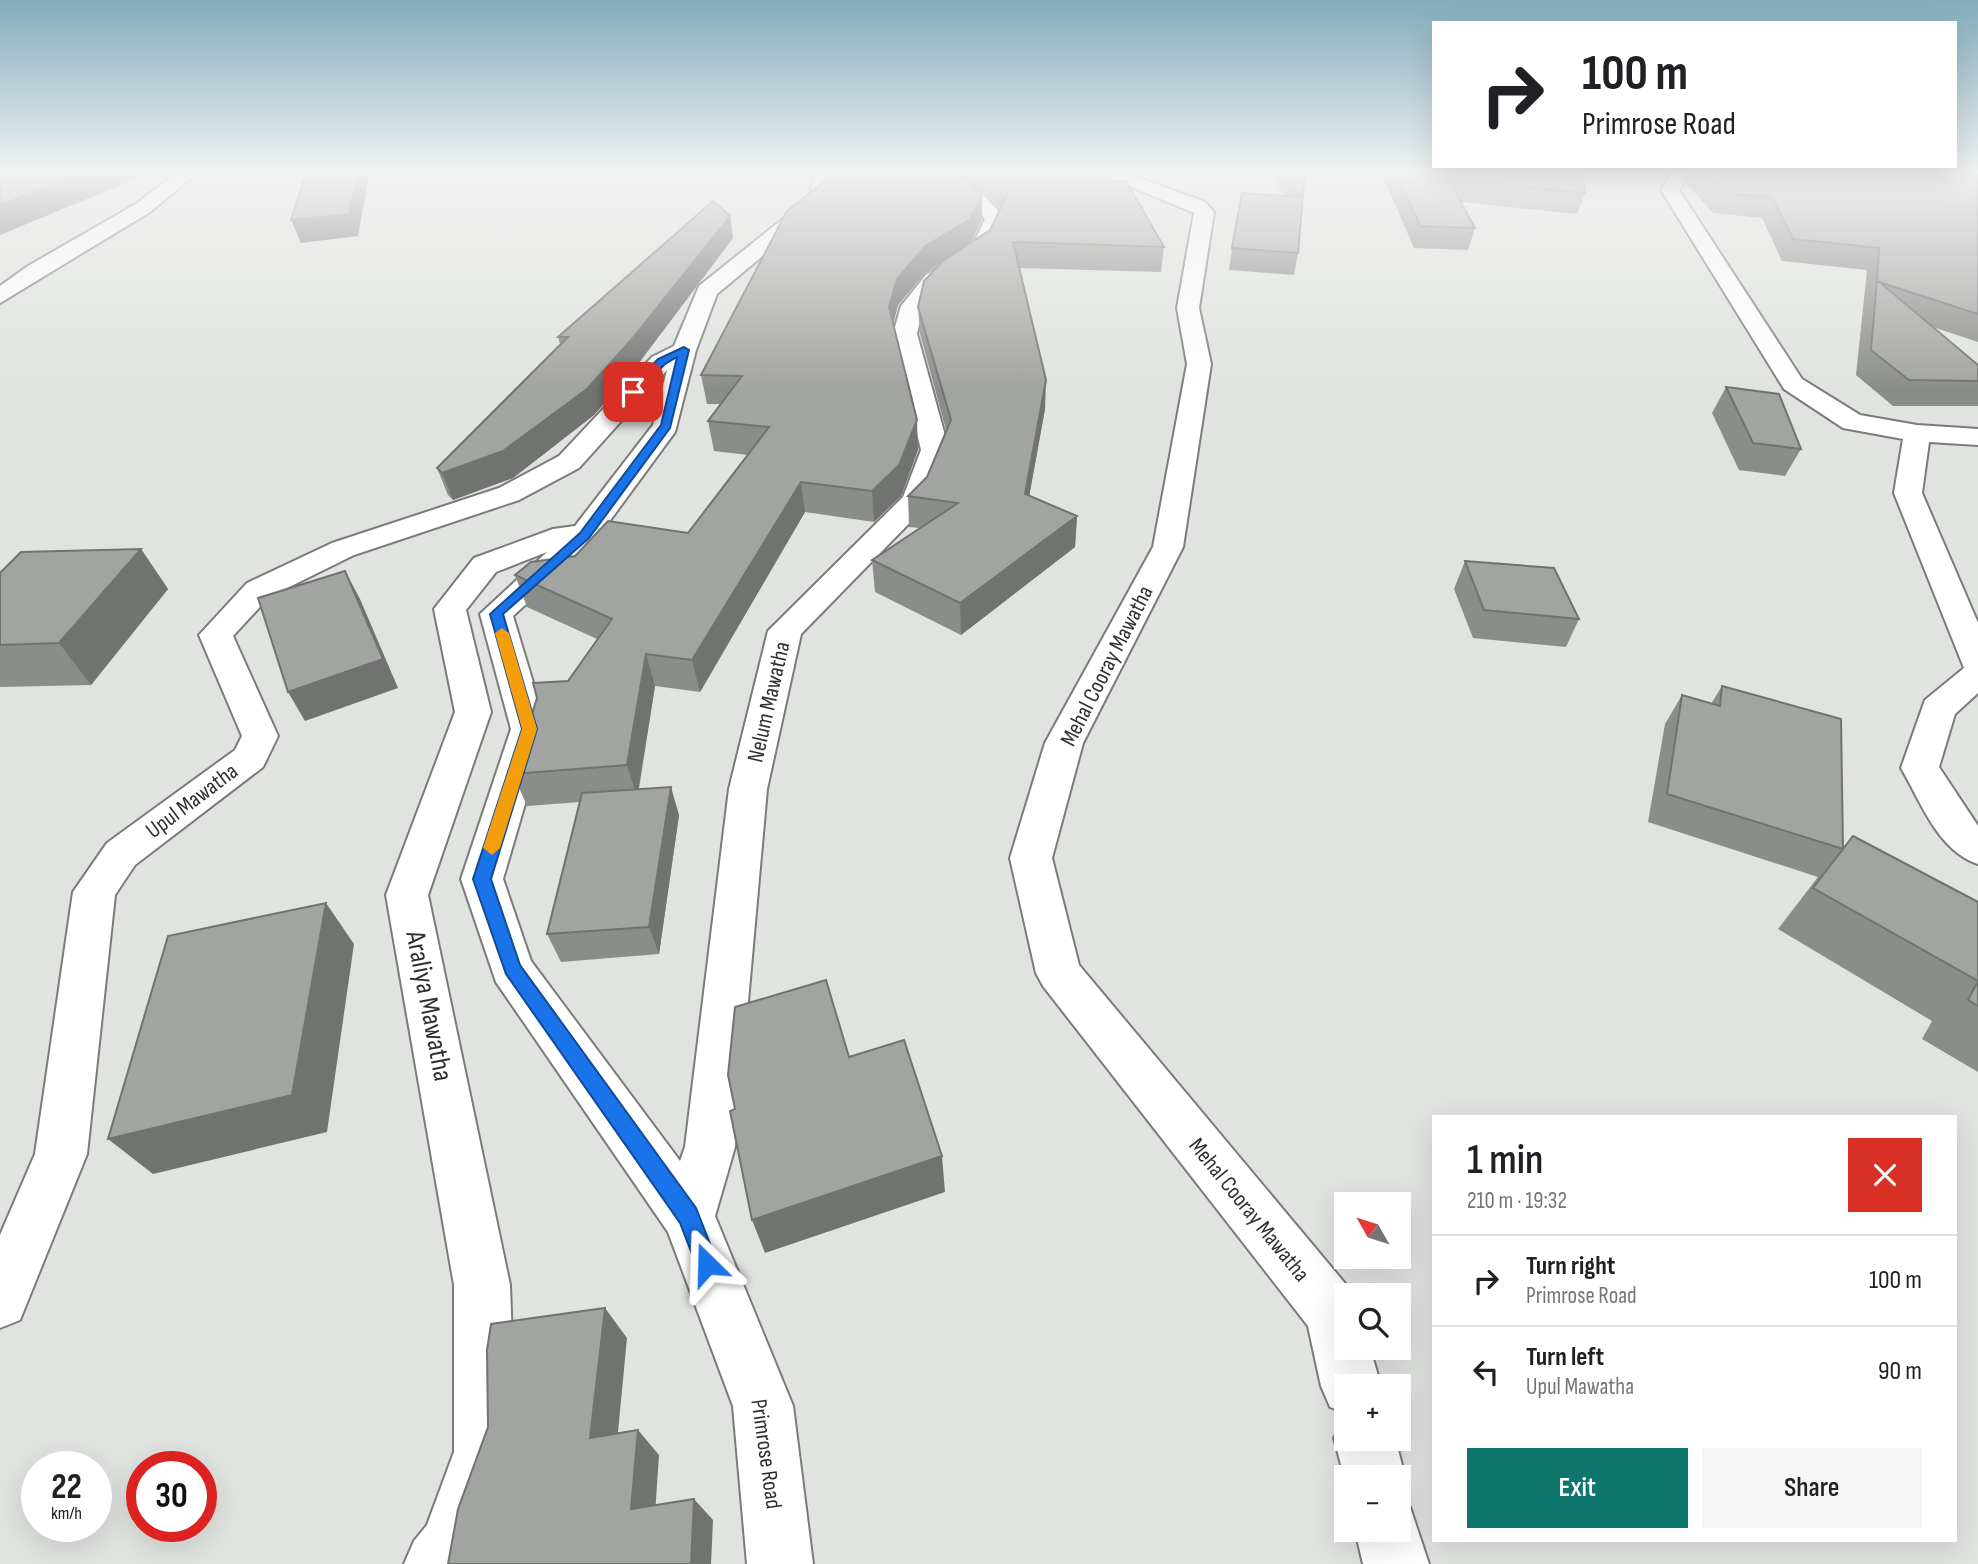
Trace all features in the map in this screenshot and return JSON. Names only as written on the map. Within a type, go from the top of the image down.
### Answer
[{"type":"street","points":[[0,296],[35,270],[82,243]]},
{"type":"street","name":"Primrose Road","points":[[766,243],[707,291],[684,350],[666,426],[584,536],[496,614],[529,729],[482,879],[512,969],[688,1216],[763,1406],[780,1564]]},
{"type":"street","name":"Nelum Mawatha","points":[[688,1216],[710,1147],[748,789],[785,631],[916,500],[935,450],[905,334],[912,306],[934,280],[981,249],[984,243]]},
{"type":"street","name":"Mehal Cooray Mawatha","points":[[1199,243],[1188,308],[1199,364],[1168,547],[1064,743],[1031,858],[1059,973],[1333,1313],[1348,1374]]},
{"type":"street","points":[[1704,243],[1793,384],[1852,422],[1917,433],[1978,437]]},
{"type":"street","name":"Upul Mawatha","points":[[0,1300],[61,1154],[94,892],[121,855],[250,758],[260,736],[216,635],[258,590],[270,584],[343,549],[509,494],[569,462],[661,362],[684,350]]},
{"type":"street","points":[[1917,433],[1908,493],[1978,663]]},
{"type":"street","name":"Araliya Mawatha","points":[[437,1564],[452,1546],[485,1452],[482,1285],[407,895],[473,712],[450,609],[485,565],[564,535],[584,536]]},
{"type":"street","points":[[1978,674],[1938,709],[1920,768],[1961,835],[1978,848]]},
{"type":"street","points":[[1390,1542],[1396,1564]]},
{"type":"building","points":[[665,243],[708,243],[632,339],[587,389],[503,451],[442,473],[437,468],[568,337],[558,337]]},
{"type":"building","points":[[770,243],[931,243],[897,279],[889,307],[917,420],[899,465],[872,491],[801,482],[692,660],[646,654],[627,765],[513,774],[537,698],[533,683],[568,681],[612,619],[515,575],[531,562],[575,556],[608,521],[688,533],[769,427],[708,421],[742,376],[701,375]]},
{"type":"building","points":[[970,243],[1013,243],[1046,380],[1025,494],[1077,516],[960,603],[872,560],[958,503],[908,496],[927,477],[951,420],[918,307],[924,281],[943,261]]},
{"type":"building","points":[[1043,243],[1162,243],[1164,247]]},
{"type":"building","points":[[1233,243],[1299,243],[1298,253],[1232,248]]},
{"type":"building","points":[[1831,243],[1978,243],[1978,314],[1879,282],[1879,248]]},
{"type":"building","points":[[1877,280],[1978,365],[1978,381],[1909,380],[1871,350]]},
{"type":"building","points":[[1726,387],[1779,394],[1801,449],[1753,443]]},
{"type":"building","points":[[141,549],[59,643],[0,645],[0,573],[21,552]]},
{"type":"building","points":[[1465,561],[1554,568],[1579,619],[1484,610]]},
{"type":"building","points":[[345,571],[383,659],[288,692],[258,598]]},
{"type":"building","points":[[1722,686],[1841,719],[1843,849],[1667,794],[1682,695],[1720,706]]},
{"type":"building","points":[[671,787],[649,927],[547,934],[582,793]]},
{"type":"building","points":[[1853,836],[1978,902],[1978,981],[1813,888]]},
{"type":"building","points":[[326,903],[292,1095],[108,1139],[168,936]]},
{"type":"building","points":[[826,980],[849,1057],[904,1040],[942,1156],[752,1220],[730,1111],[735,1109],[728,1075],[735,1007]]},
{"type":"building","points":[[1978,981],[1978,1006],[1968,1000]]},
{"type":"building","points":[[605,1308],[590,1438],[638,1430],[631,1509],[694,1499],[691,1564],[448,1564],[458,1509],[488,1427],[487,1350],[491,1324]]},
{"type":"slow traffic","points":[[492,848],[529,729],[502,633]]},
{"type":"route","points":[[633,392],[661,362],[684,350],[666,426],[584,536],[496,614],[529,729],[482,879],[512,969],[688,1216],[707,1264]]}]
